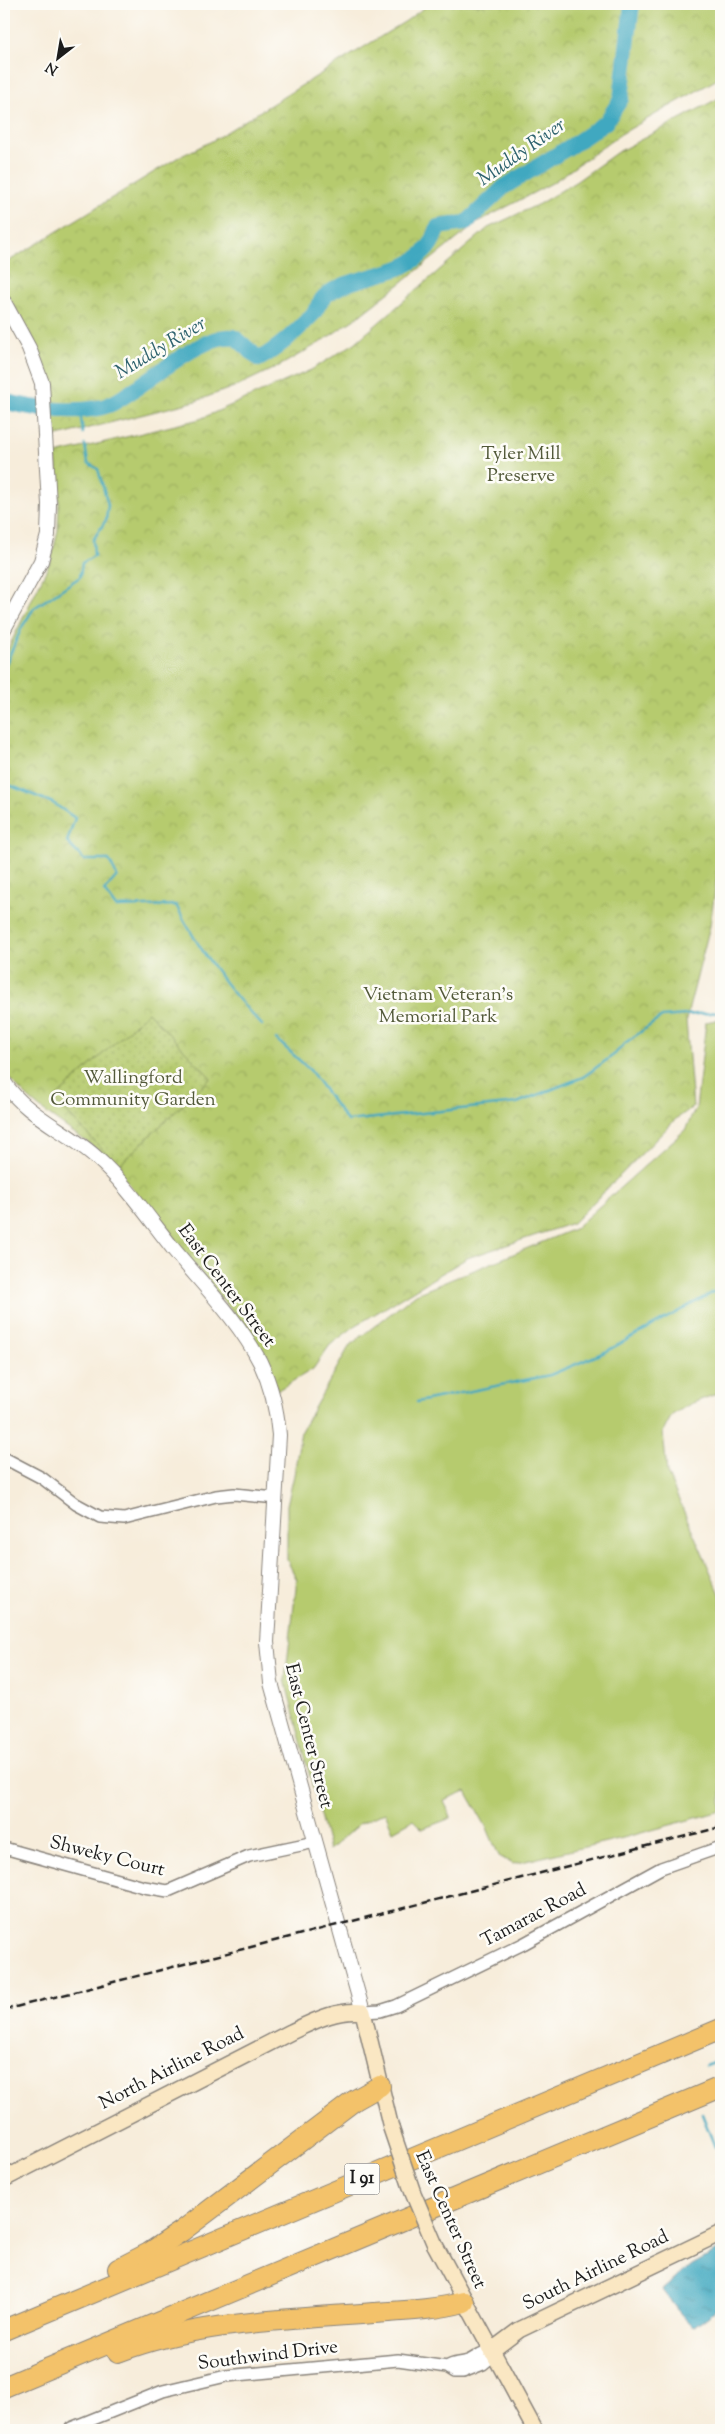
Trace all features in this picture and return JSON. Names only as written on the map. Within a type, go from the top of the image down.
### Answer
[{"type":"highway","name":"I 91","points":[[4,2330],[721,2029]]},
{"type":"highway","points":[[4,2319],[110,2272],[161,2246],[354,2100],[380,2086]]},
{"type":"highway","points":[[4,2387],[721,2086]]},
{"type":"highway","points":[[69,2360],[106,2356],[155,2340],[219,2327],[428,2308],[464,2302]]},
{"type":"main road","name":"North Airline Road","points":[[4,2179],[123,2116],[308,2024],[339,2012],[363,2012]]},
{"type":"main road","name":"East Center Street","points":[[363,2012],[391,2128],[410,2186],[435,2245],[464,2302],[535,2430]]},
{"type":"main road","name":"South Airline Road","points":[[491,2351],[520,2330],[721,2232]]},
{"type":"street","points":[[4,302],[35,360],[45,407],[48,535],[41,561],[4,630]]},
{"type":"street","name":"East Center Street","points":[[4,1082],[21,1102],[82,1146],[114,1176],[251,1347],[268,1380],[278,1419],[276,1498],[268,1621],[268,1663],[276,1707],[363,2012]]},
{"type":"street","points":[[4,1458],[42,1478],[76,1504],[100,1516],[124,1519],[216,1496],[234,1494],[276,1498]]},
{"type":"street","name":"Shweky Court","points":[[4,1848],[144,1887],[168,1891],[249,1856],[315,1842]]},
{"type":"street","name":"Tamarac Road","points":[[363,2012],[380,2011],[396,2006],[523,1944],[633,1882],[684,1858],[721,1847]]},
{"type":"street","name":"Southwind Drive","points":[[71,2428],[163,2391],[226,2376],[391,2360],[411,2360],[447,2367],[458,2373],[474,2369],[488,2360],[491,2351]]},
{"type":"green space","points":[[429,4],[721,4],[721,77],[621,134],[552,183],[480,221],[359,316],[321,342],[281,365],[239,385],[196,401],[54,437],[46,371],[37,345],[4,289],[4,264],[177,158],[212,141],[406,21]]},
{"type":"green space","points":[[721,97],[721,846],[710,926],[686,1020],[693,1107],[676,1119],[573,1223],[467,1258],[355,1326],[330,1345],[313,1369],[278,1390],[243,1325],[111,1162],[27,1097],[4,1070],[4,657],[51,560],[58,530],[59,498],[56,454],[200,419],[311,370],[355,343],[488,228],[539,204],[577,181],[616,153]]},
{"type":"green space","name":"Wallingford Community Garden","points":[[148,1012],[211,1078],[118,1166],[54,1099]]},
{"type":"green space","points":[[721,1019],[721,1392],[690,1404],[672,1415],[663,1432],[667,1473],[721,1596],[721,1811],[623,1838],[513,1864],[499,1856],[487,1828],[466,1791],[444,1800],[451,1818],[422,1829],[413,1820],[393,1831],[385,1812],[359,1824],[329,1850],[285,1680],[297,1580],[287,1560],[287,1505],[301,1431],[350,1345],[416,1294],[574,1229],[685,1130],[696,1108],[706,1022]]},
{"type":"water","points":[[721,2249],[721,2306],[693,2327],[662,2290],[692,2265]]},
{"type":"waterway","name":"Muddy River","points":[[4,401],[29,407],[59,410],[102,407],[125,396],[189,352],[220,338],[235,338],[259,359],[266,355],[300,328],[314,313],[325,296],[337,288],[408,264],[420,256],[430,245],[438,227],[466,223],[504,187],[606,122],[621,99],[632,4]]},
{"type":"waterway","points":[[80,411],[83,433]]},
{"type":"waterway","points":[[4,668],[22,627],[34,608],[80,577],[82,563],[94,556],[93,540],[106,520],[108,505],[98,469],[88,463],[85,445]]},
{"type":"waterway","points":[[4,780],[9,785],[53,803],[75,818],[67,842],[84,860],[109,860],[117,876],[104,891],[116,907],[176,905],[194,938],[214,968],[262,1025]]},
{"type":"waterway","points":[[276,1039],[310,1070],[347,1121],[517,1103],[583,1077],[615,1054],[625,1043],[662,1017],[721,1012]]},
{"type":"waterway","points":[[417,1402],[550,1375],[605,1352],[721,1288]]},
{"type":"waterway","points":[[705,2066],[721,2060]]},
{"type":"waterway","points":[[702,2114],[715,2147]]},
{"type":"railway","points":[[4,2010],[721,1827]]},
{"type":"park label","name":"Tyler Mill Preserve","points":[[521,465]]},
{"type":"park label","name":"Vietnam Veteran's Memorial Park","points":[[438,1006]]}]
